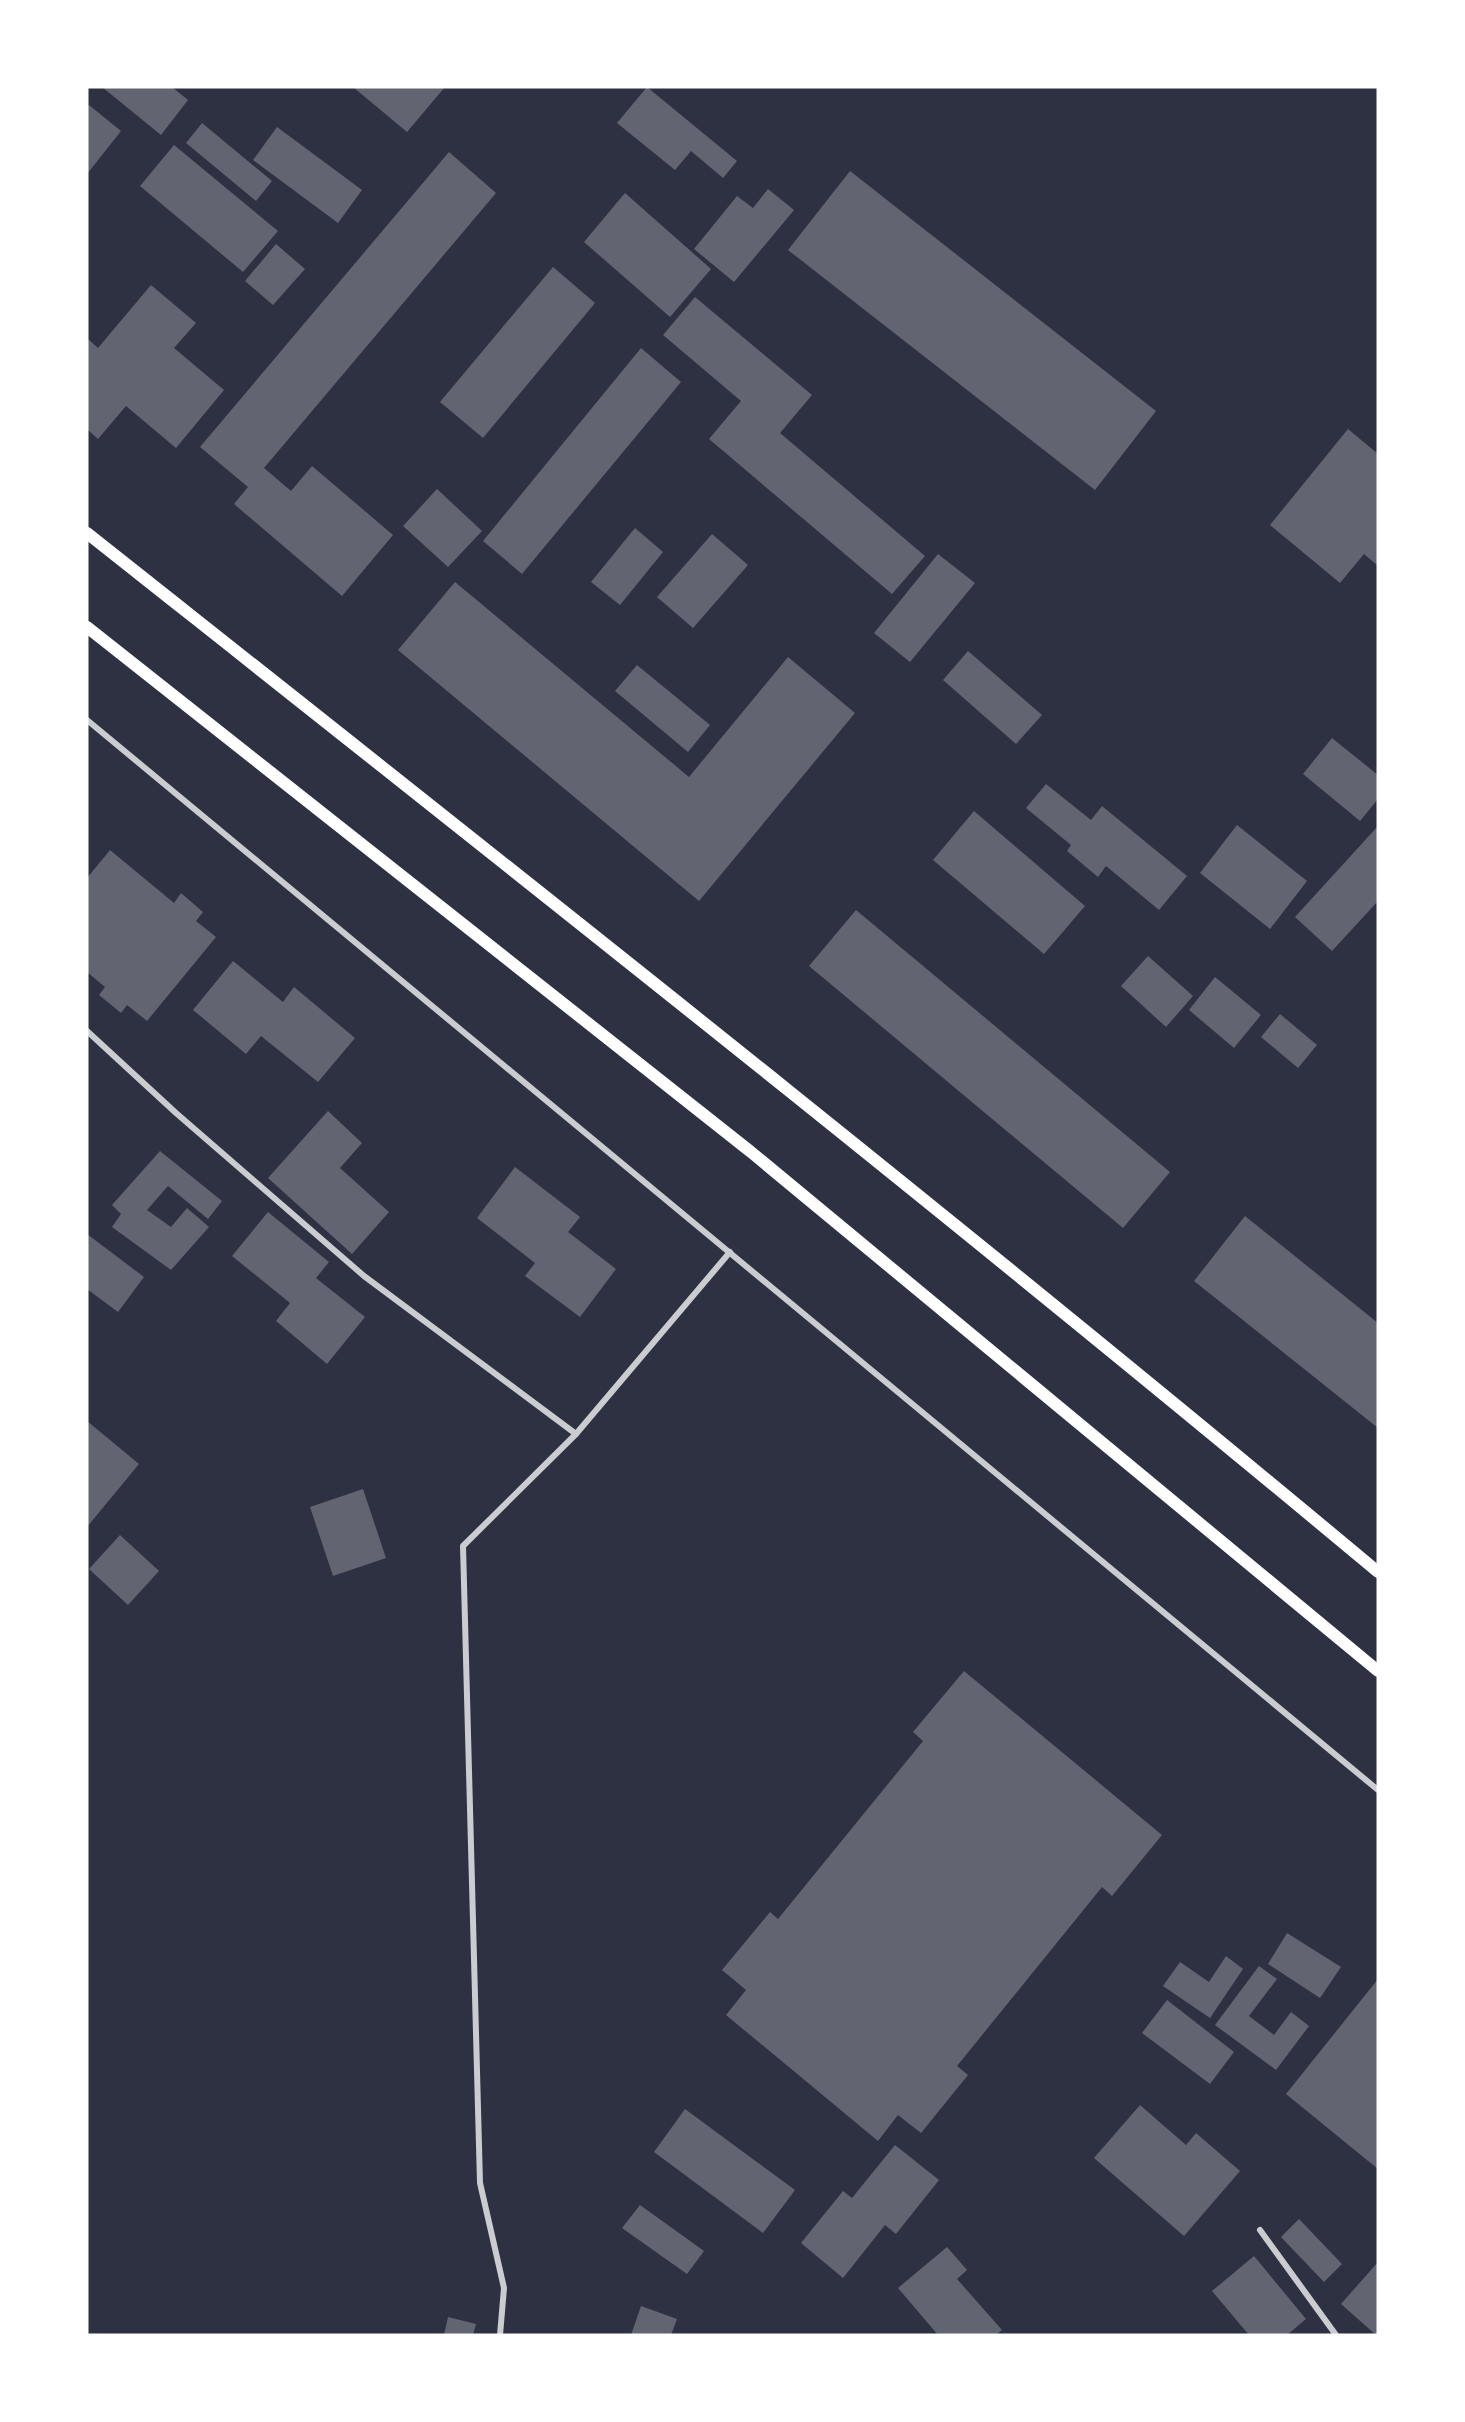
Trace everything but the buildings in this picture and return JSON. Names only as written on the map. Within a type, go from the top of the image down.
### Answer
[{"type":"main road","points":[[87,532],[733,1045],[1378,1572]]},
{"type":"main road","points":[[87,627],[751,1152],[1378,1671]]},
{"type":"street","points":[[87,720],[1378,1790]]},
{"type":"street","points":[[87,1031],[176,1113],[364,1276],[576,1434]]},
{"type":"street","points":[[500,2335],[504,2288],[480,2183],[463,1546],[576,1434],[730,1252]]},
{"type":"street","points":[[1260,2230],[1336,2335]]}]
